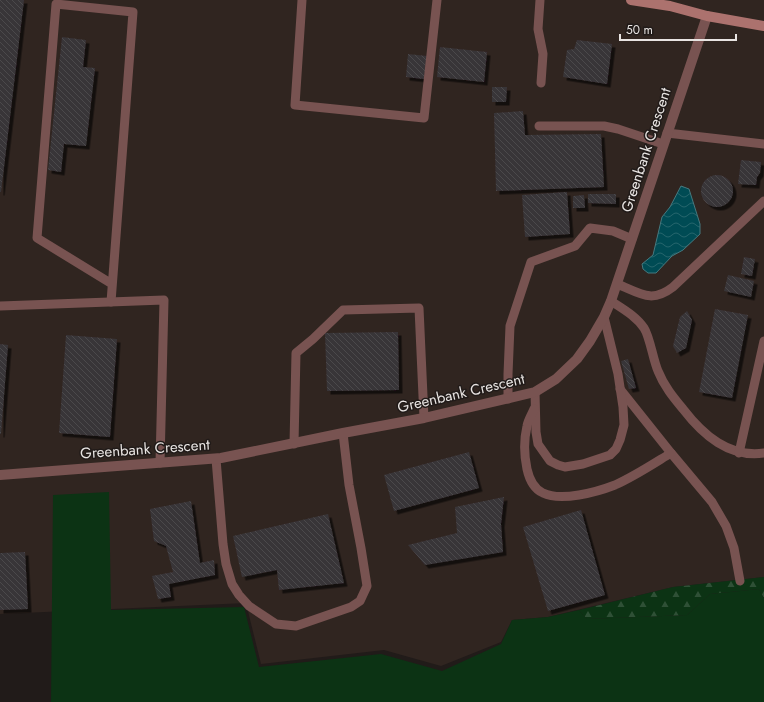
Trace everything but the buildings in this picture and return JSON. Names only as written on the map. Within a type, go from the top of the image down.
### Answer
[{"type":"street","points":[[631,0],[670,6],[707,16],[764,26]]},
{"type":"street","name":"Greenbank Crescent","points":[[0,475],[216,459],[424,418],[508,399],[535,392],[556,379],[577,359],[590,341],[612,301],[663,144],[707,16]]},
{"type":"lane","points":[[302,0],[295,105],[424,118],[437,0]]},
{"type":"lane","points":[[540,0],[538,28],[543,54],[541,84]]},
{"type":"lane","points":[[111,302],[133,12],[56,4],[37,238],[112,284]]},
{"type":"lane","points":[[539,126],[604,126],[618,129],[663,144]]},
{"type":"lane","points":[[667,133],[764,144]]},
{"type":"lane","points":[[617,284],[649,297],[659,296],[673,287],[764,201]]},
{"type":"lane","points":[[508,399],[510,326],[531,262],[576,246],[590,228],[613,231],[632,239]]},
{"type":"lane","points":[[0,306],[164,300],[160,463]]},
{"type":"lane","points":[[612,301],[635,318],[645,329],[658,371],[667,390],[698,427],[713,440],[739,453],[751,455],[764,454]]},
{"type":"lane","points":[[294,444],[296,353],[343,310],[419,308],[424,418]]},
{"type":"lane","points":[[535,392],[538,444],[550,461],[565,467],[583,464],[610,455],[616,449],[624,425],[620,388],[604,317]]},
{"type":"lane","points":[[739,453],[764,341]]},
{"type":"lane","points":[[620,388],[712,502],[726,526],[734,548],[740,581]]},
{"type":"lane","points":[[536,407],[527,425],[525,461],[529,476],[535,488],[543,493],[556,496],[567,496],[601,490],[626,479],[671,453]]},
{"type":"lane","points":[[216,459],[223,544],[226,564],[232,584],[238,595],[249,606],[276,624],[296,626],[352,607],[360,601],[367,586],[349,485],[343,433]]},
{"type":"shaded area","points":[[0,0],[764,0],[764,577],[673,587],[548,617],[512,620],[501,642],[441,666],[384,650],[261,664],[246,603],[0,614]]},
{"type":"green space","points":[[109,492],[111,610],[244,607],[259,667],[381,654],[442,671],[501,644],[512,620],[548,617],[579,610],[587,619],[687,615],[710,594],[759,589],[764,598],[764,702],[51,702],[53,495]]},
{"type":"green space","points":[[764,577],[764,598],[759,589],[710,594],[687,615],[587,619],[579,610],[673,587]]},
{"type":"water","points":[[681,186],[689,189],[700,224],[700,234],[683,250],[672,256],[656,273],[648,273],[643,269],[642,264],[653,255],[662,217],[670,207]]}]
